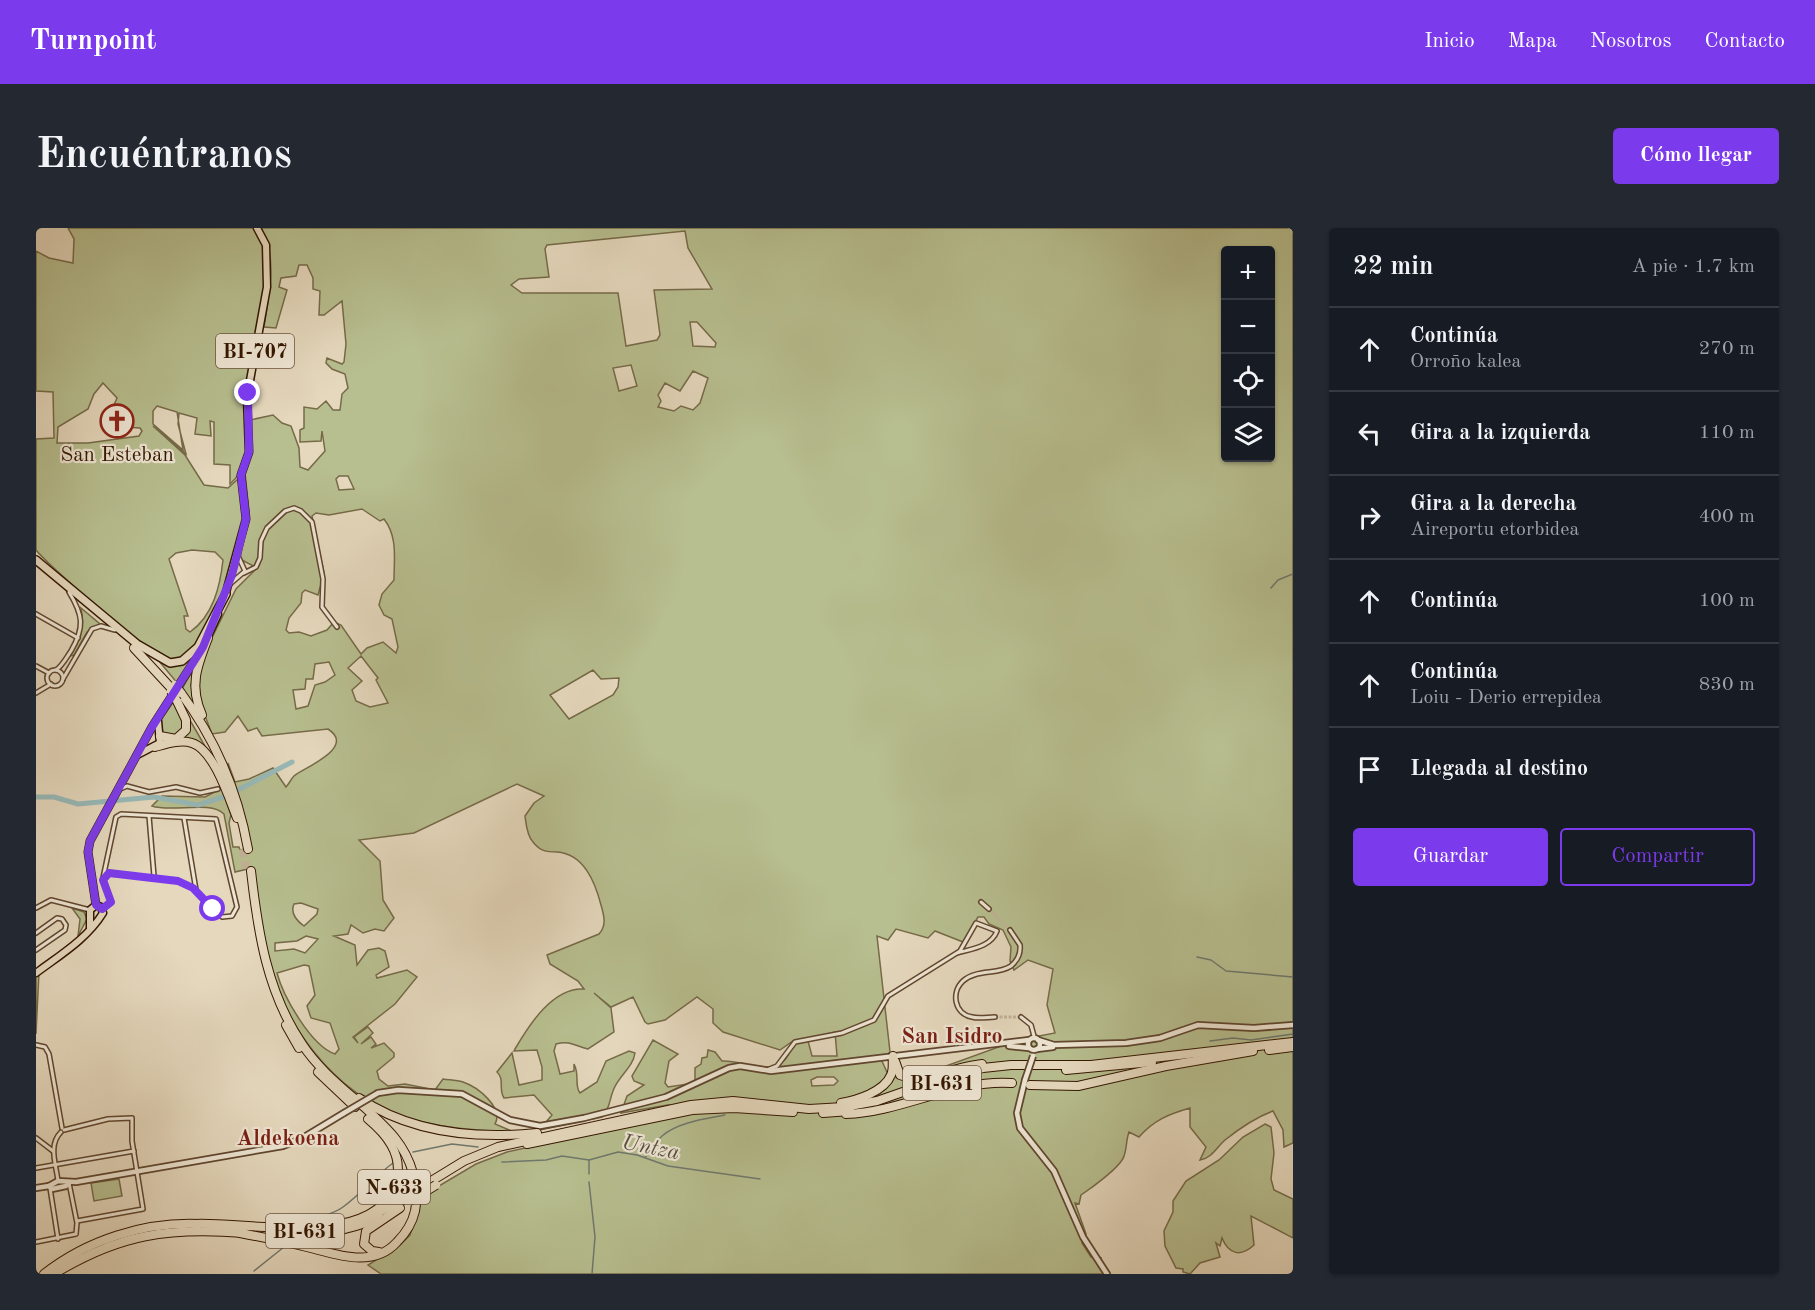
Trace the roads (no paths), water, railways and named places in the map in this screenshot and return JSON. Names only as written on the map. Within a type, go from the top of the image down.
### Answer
[{"type":"highway","points":[[36,554],[136,646],[173,688],[197,723],[220,768],[245,849],[226,771],[197,705],[194,691],[196,670],[208,638]]},
{"type":"highway","points":[[36,560],[58,576]]},
{"type":"highway","points":[[36,566],[136,646],[165,662],[182,661],[198,647],[226,594]]},
{"type":"highway","points":[[136,646],[173,688]]},
{"type":"highway","points":[[179,697],[200,719],[226,771]]},
{"type":"highway","points":[[159,735],[172,740],[181,736],[186,730],[186,720],[179,697]]},
{"type":"highway","points":[[154,747],[186,742],[203,748],[214,765],[237,818]]},
{"type":"highway","name":"N-633","points":[[44,1274],[76,1252],[121,1234],[217,1222],[298,1229],[328,1226],[357,1218],[376,1209],[387,1199],[394,1187],[398,1164],[389,1140],[316,1070],[292,1038],[282,1017],[267,983],[257,948],[249,871],[266,965],[283,1009],[299,1038],[325,1072],[354,1100]]},
{"type":"highway","name":"N-633","points":[[282,1017],[318,1069],[395,1137],[413,1173],[416,1195],[414,1213],[408,1229],[396,1243]]},
{"type":"highway","points":[[299,1038],[346,1089],[373,1107],[401,1120],[436,1130],[474,1135],[515,1135],[574,1129]]},
{"type":"highway","name":"BI-631","points":[[195,1224],[267,1231],[314,1231],[358,1221],[409,1199],[464,1161],[498,1147],[574,1129],[710,1102],[809,1109],[844,1107],[877,1101],[965,1072],[1011,1065],[1091,1065],[1293,1042]]},
{"type":"highway","name":"BI-631","points":[[434,1183],[471,1163],[500,1151],[692,1110],[734,1108],[842,1113],[890,1102],[942,1083],[984,1072],[1025,1069],[1085,1070],[1293,1047]]},
{"type":"highway","points":[[1027,1082],[1063,1087],[1085,1085],[1166,1066],[1253,1052]]},
{"type":"highway","points":[[772,1105],[824,1105],[857,1099],[885,1083],[893,1071],[894,1061],[903,1054]]},
{"type":"highway","points":[[882,1057],[894,1061],[900,1075],[916,1078],[964,1065],[1011,1065]]},
{"type":"highway","points":[[842,1113],[886,1109],[970,1086],[1012,1083]]},
{"type":"highway","name":"BI-631","points":[[240,1233],[299,1237],[330,1233],[359,1226],[400,1208],[409,1199]]},
{"type":"highway","points":[[396,1243],[381,1252],[372,1251],[364,1244],[363,1236],[369,1227],[400,1208]]},
{"type":"highway","points":[[54,1274],[102,1247],[145,1234],[195,1230],[240,1233],[356,1258],[377,1255],[396,1243]]},
{"type":"main road","name":"BI-707","points":[[129,770],[208,638],[229,586],[238,555],[246,509],[241,475],[249,452],[247,397],[267,286],[266,244],[257,228]]},
{"type":"main road","name":"BI-707","points":[[154,747],[160,743],[159,718]]},
{"type":"main road","points":[[154,747],[148,744],[147,737],[153,733],[159,735]]},
{"type":"main road","points":[[136,756],[154,747]]},
{"type":"main road","points":[[88,931],[95,909],[88,848],[129,770]]},
{"type":"main road","points":[[36,973],[78,943],[101,917],[95,909]]},
{"type":"street","points":[[229,586],[243,573],[254,569],[267,528],[285,511],[294,508],[301,511],[312,522],[323,579],[322,607],[337,627]]},
{"type":"street","points":[[238,555],[244,567],[243,573]]},
{"type":"street","points":[[234,568],[257,564]]},
{"type":"street","points":[[234,568],[243,573]]},
{"type":"street","points":[[49,673],[56,670],[78,638],[82,618],[69,592]]},
{"type":"street","points":[[36,614],[78,638]]},
{"type":"street","points":[[36,693],[51,684],[58,685],[92,629],[101,626],[115,630]]},
{"type":"street","points":[[36,666],[49,673]]},
{"type":"street","points":[[56,670],[62,674],[63,679]]},
{"type":"street","points":[[49,673],[47,678],[51,684]]},
{"type":"street","points":[[129,770],[126,781],[130,787]]},
{"type":"street","points":[[112,799],[122,787],[144,792],[176,787],[200,794],[218,789]]},
{"type":"street","points":[[36,908],[51,900],[95,909],[110,904],[111,900],[104,878],[105,867],[115,819],[121,814],[184,818],[212,817],[217,821],[236,911],[232,916],[222,917],[196,892],[178,881],[154,876],[109,873],[104,878]]},
{"type":"street","points":[[149,816],[154,876]]},
{"type":"street","points":[[184,818],[196,892]]},
{"type":"street","points":[[981,902],[989,909]]},
{"type":"street","points":[[36,933],[57,918],[62,919],[66,924],[65,930],[36,950]]},
{"type":"street","points":[[765,1071],[777,1066],[795,1042],[842,1033],[874,1020],[888,996],[957,953],[985,945],[995,937],[997,931],[976,923],[957,953]]},
{"type":"street","points":[[995,1017],[972,1018],[966,1015],[957,1005],[955,995],[960,984],[967,977],[1007,968],[1014,963],[1018,958],[1020,945],[1011,930]]},
{"type":"street","points":[[1021,1017],[1031,1025],[1036,1038],[1027,1082],[1017,1113],[1020,1128],[1054,1171],[1083,1237],[1107,1274]]},
{"type":"street","points":[[986,1044],[1034,1049],[1149,1040],[1198,1025],[1254,1028],[1293,1025]]},
{"type":"street","points":[[903,1054],[986,1044],[1021,1043],[1032,1038],[1048,1044],[1085,1044]]},
{"type":"street","points":[[1029,1040],[1034,1049]]},
{"type":"street","points":[[36,1045],[45,1047],[49,1054],[62,1130]]},
{"type":"street","points":[[49,1187],[58,1181],[69,1183],[288,1144],[378,1093],[398,1089],[462,1094],[510,1120],[525,1125],[540,1126],[584,1118],[666,1097],[729,1068],[740,1066],[765,1071],[882,1057]]},
{"type":"street","points":[[1012,1083],[1027,1082]]},
{"type":"street","points":[[1012,1083],[1022,1093]]},
{"type":"street","points":[[58,1181],[53,1143],[62,1130],[108,1119],[132,1118],[134,1151],[144,1204],[142,1210],[77,1221]]},
{"type":"street","points":[[36,1138],[47,1144],[53,1152]]},
{"type":"street","points":[[47,1144],[53,1143]]},
{"type":"street","points":[[36,1168],[134,1151]]},
{"type":"street","points":[[36,1188],[66,1186],[69,1183]]},
{"type":"street","points":[[36,1242],[74,1236],[78,1228],[69,1183]]},
{"type":"street","points":[[49,1187],[58,1239]]},
{"type":"waterway","points":[[1271,588],[1278,580],[1293,574]]},
{"type":"waterway","points":[[236,791],[292,762]]},
{"type":"waterway","points":[[36,797],[54,797],[78,804],[154,797],[198,805],[226,796]]},
{"type":"waterway","points":[[1197,957],[1211,960],[1226,971],[1293,977]]},
{"type":"waterway","points":[[1210,1041],[1233,1038],[1251,1040],[1293,1034]]},
{"type":"waterway","points":[[645,1157],[668,1131],[692,1122],[725,1115]]},
{"type":"waterway","name":"Untza","points":[[413,1152],[452,1144],[478,1147]]},
{"type":"waterway","name":"Untza","points":[[502,1162],[546,1160],[562,1156],[589,1160],[618,1152],[637,1155],[668,1166],[760,1179]]},
{"type":"waterway","points":[[589,1160],[589,1174]]},
{"type":"waterway","name":"Untza","points":[[305,1224],[343,1207],[393,1163]]},
{"type":"waterway","points":[[589,1182],[595,1237],[592,1274]]},
{"type":"waterway","name":"Untza","points":[[254,1271],[284,1247]]},
{"type":"tunnel","points":[[243,849],[246,871]]},
{"type":"tunnel","points":[[989,909],[1010,930]]},
{"type":"tunnel","points":[[995,1017],[1021,1017]]},
{"type":"tunnel","points":[[298,1237],[301,1251]]},
{"type":"place","name":"San Esteban","points":[[117,421]]},
{"type":"district","name":"San Isidro","points":[[952,1035]]},
{"type":"district","name":"Aldekoena","points":[[288,1137]]}]
